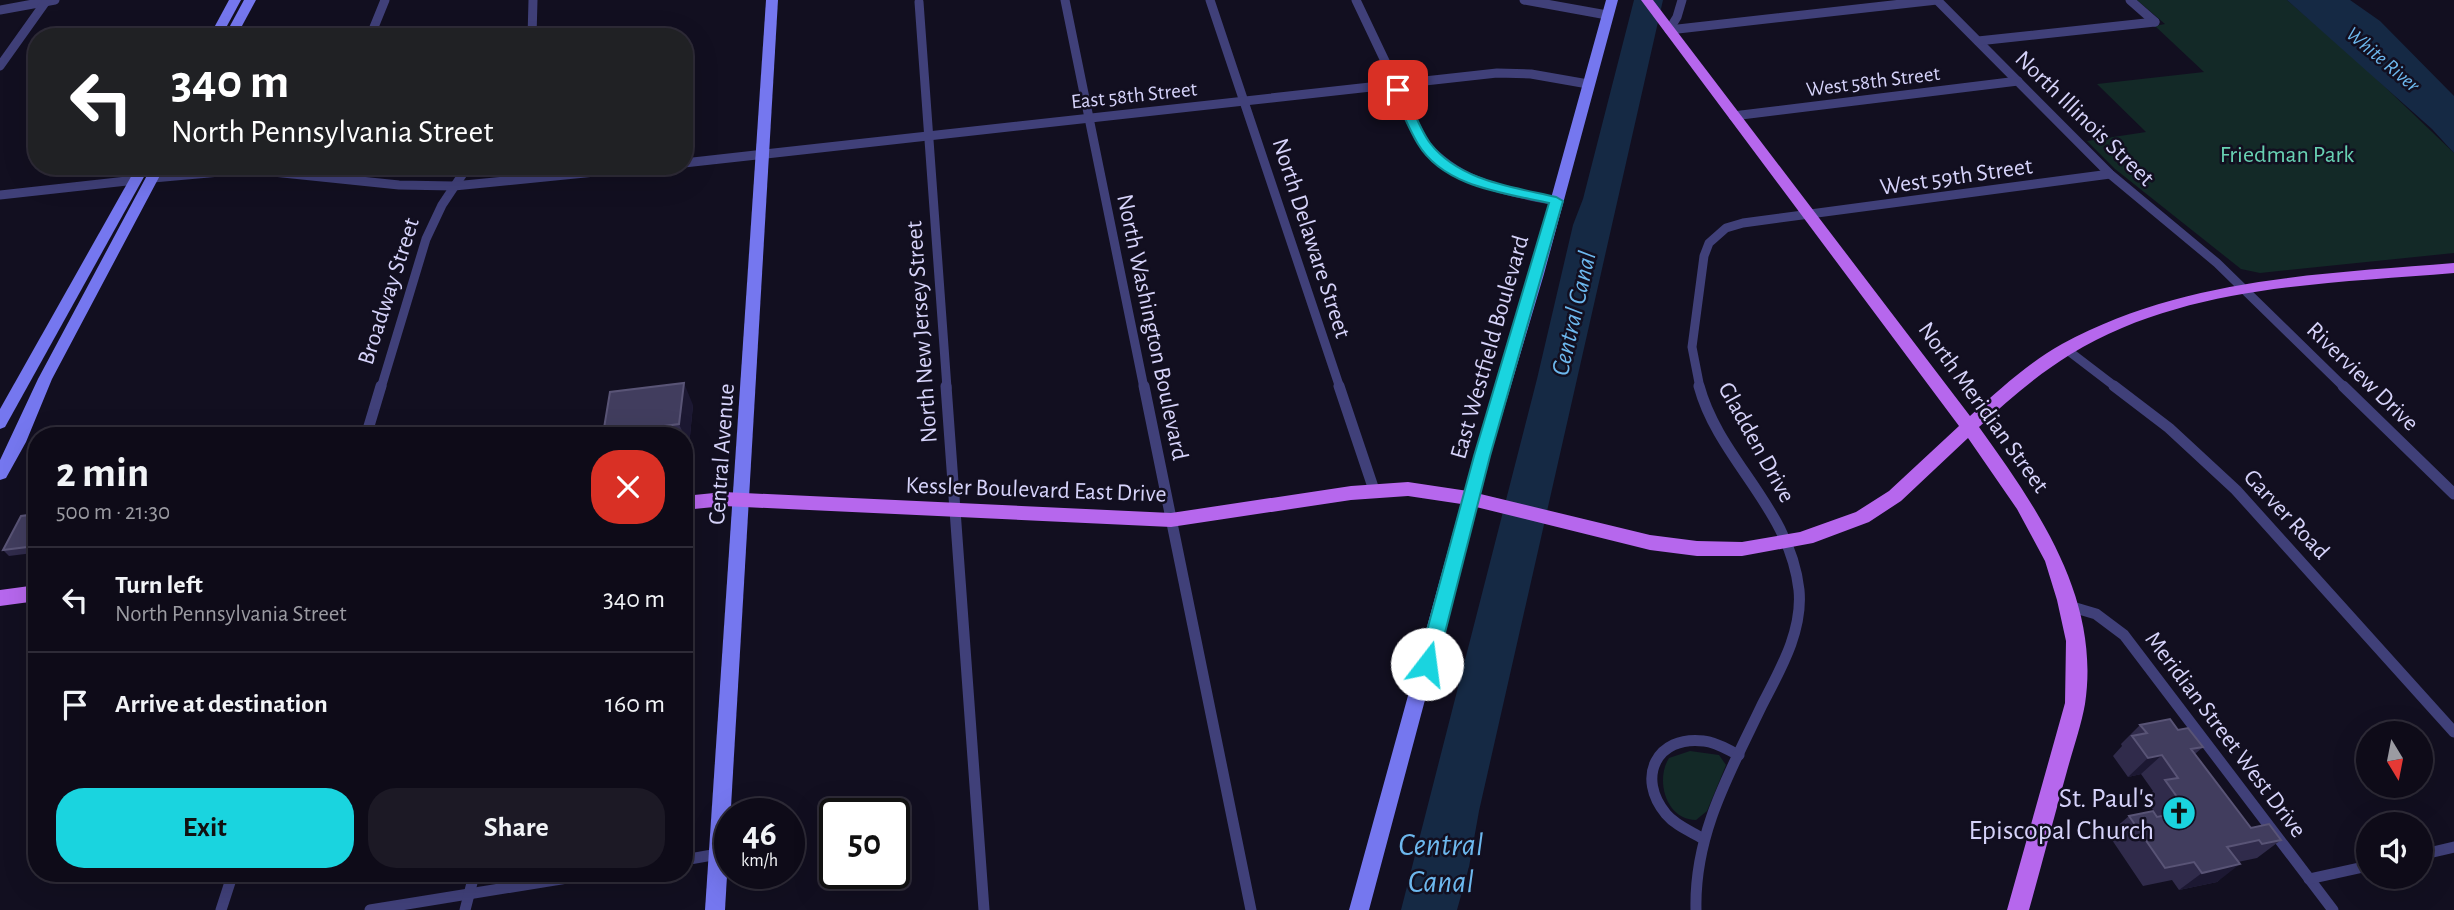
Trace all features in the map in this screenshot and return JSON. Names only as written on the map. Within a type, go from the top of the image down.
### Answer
[{"type":"main road","points":[[220,28],[235,0]]},
{"type":"main road","points":[[235,28],[250,0]]},
{"type":"main road","name":"Central Avenue","points":[[721,798],[772,0]]},
{"type":"main road","name":"East Westfield Boulevard","points":[[1359,910],[1612,0]]},
{"type":"main road","name":"North Meridian Street","points":[[1647,0],[1969,427],[2036,525],[2054,561],[2076,641],[2075,703],[2018,910]]},
{"type":"main road","points":[[0,423],[45,341],[76,292],[139,175]]},
{"type":"main road","points":[[0,474],[18,442],[45,379],[154,175]]},
{"type":"main road","name":"Kessler Boulevard East Drive","points":[[693,502],[717,499],[1171,520],[1374,490],[1423,490],[1634,539],[1683,546],[1741,548],[1788,542],[1836,527],[1883,505],[2031,373],[2066,349],[2149,310],[2242,287],[2454,268]]},
{"type":"main road","points":[[0,598],[28,594]]},
{"type":"main road","name":"Central Avenue","points":[[715,910],[716,889]]},
{"type":"street","points":[[0,10],[55,0]]},
{"type":"street","points":[[374,28],[386,0]]},
{"type":"street","points":[[532,28],[533,0]]},
{"type":"street","name":"North Washington Boulevard","points":[[1065,0],[1251,910]]},
{"type":"street","name":"North Delaware Street","points":[[1210,0],[1374,490]]},
{"type":"street","points":[[1356,0],[1423,141],[1443,164],[1480,184],[1556,201]]},
{"type":"street","points":[[1524,0],[1607,15]]},
{"type":"street","points":[[1666,26],[1677,17],[1682,0]]},
{"type":"street","points":[[1666,26],[1937,0]]},
{"type":"street","name":"North Illinois Street","points":[[1937,0],[2110,174],[2180,230],[2242,287]]},
{"type":"street","points":[[1978,41],[2155,22],[2130,0]]},
{"type":"street","points":[[0,65],[46,1]]},
{"type":"street","name":"North New Jersey Street","points":[[919,2],[984,910]]},
{"type":"street","name":"East 58th Street","points":[[693,162],[1497,73],[1531,74],[1588,84]]},
{"type":"street","name":"West 58th Street","points":[[1733,116],[2018,81]]},
{"type":"street","name":"West 59th Street","points":[[1808,216],[2110,174]]},
{"type":"street","points":[[342,175],[399,185],[454,186],[565,175]]},
{"type":"street","name":"Broadway Street","points":[[369,427],[426,239],[438,212],[462,175]]},
{"type":"street","points":[[0,195],[136,180]]},
{"type":"street","name":"Gladden Drive","points":[[1696,910],[1695,872],[1702,838],[1787,654],[1797,623],[1798,585],[1788,542],[1706,402],[1696,376],[1692,350],[1709,243],[1716,235],[1734,225],[1808,216]]},
{"type":"street","name":"Riverview Drive","points":[[2242,287],[2454,494]]},
{"type":"street","name":"Garver Road","points":[[2066,349],[2169,428],[2236,490],[2454,732]]},
{"type":"street","name":"Meridian Street West Drive","points":[[2068,606],[2096,614],[2124,635],[2333,910]]},
{"type":"street","points":[[1702,838],[1674,821],[1659,803],[1651,778],[1657,758],[1666,747],[1694,741],[1710,743],[1739,755]]},
{"type":"street","points":[[2433,852],[2454,847]]},
{"type":"street","points":[[693,858],[714,855]]},
{"type":"street","points":[[2309,879],[2356,869]]},
{"type":"street","points":[[221,910],[230,882]]},
{"type":"street","points":[[465,910],[472,882]]},
{"type":"street","points":[[370,910],[540,882]]},
{"type":"green space","name":"Friedman Park","points":[[2137,0],[2287,0],[2362,65],[2454,153],[2454,253],[2260,273],[2241,269],[2115,169],[2087,141],[2146,132],[2097,84],[2204,72],[2155,26],[2165,24]]},
{"type":"green space","points":[[1690,751],[1719,755],[1726,765],[1707,811],[1696,820],[1677,813],[1663,787],[1669,758]]},
{"type":"water","name":"Central Canal","points":[[1634,0],[1663,0],[1479,811],[1469,867],[1457,910],[1401,910],[1537,379],[1573,225],[1583,199]]},
{"type":"water","name":"White River","points":[[2287,0],[2350,0],[2380,21],[2454,96],[2454,153],[2432,129]]},
{"type":"building","points":[[684,383],[679,424],[604,427],[610,392]]},
{"type":"building","points":[[28,515],[27,547],[3,550],[21,516]]},
{"type":"building","points":[[2170,719],[2178,730],[2188,728],[2203,747],[2191,749],[2251,828],[2269,824],[2281,840],[2262,844],[2259,840],[2227,847],[2240,864],[2202,873],[2194,862],[2165,868],[2129,816],[2153,811],[2157,817],[2187,811],[2165,780],[2178,778],[2162,755],[2148,758],[2132,736],[2147,733],[2140,725]]},
{"type":"place","name":"St. Paul's Episcopal Church","points":[[2179,813]]},
{"type":"route","points":[[1398,90],[1424,144],[1433,156],[1458,174],[1495,188],[1556,201],[1482,456],[1427,664]]}]
